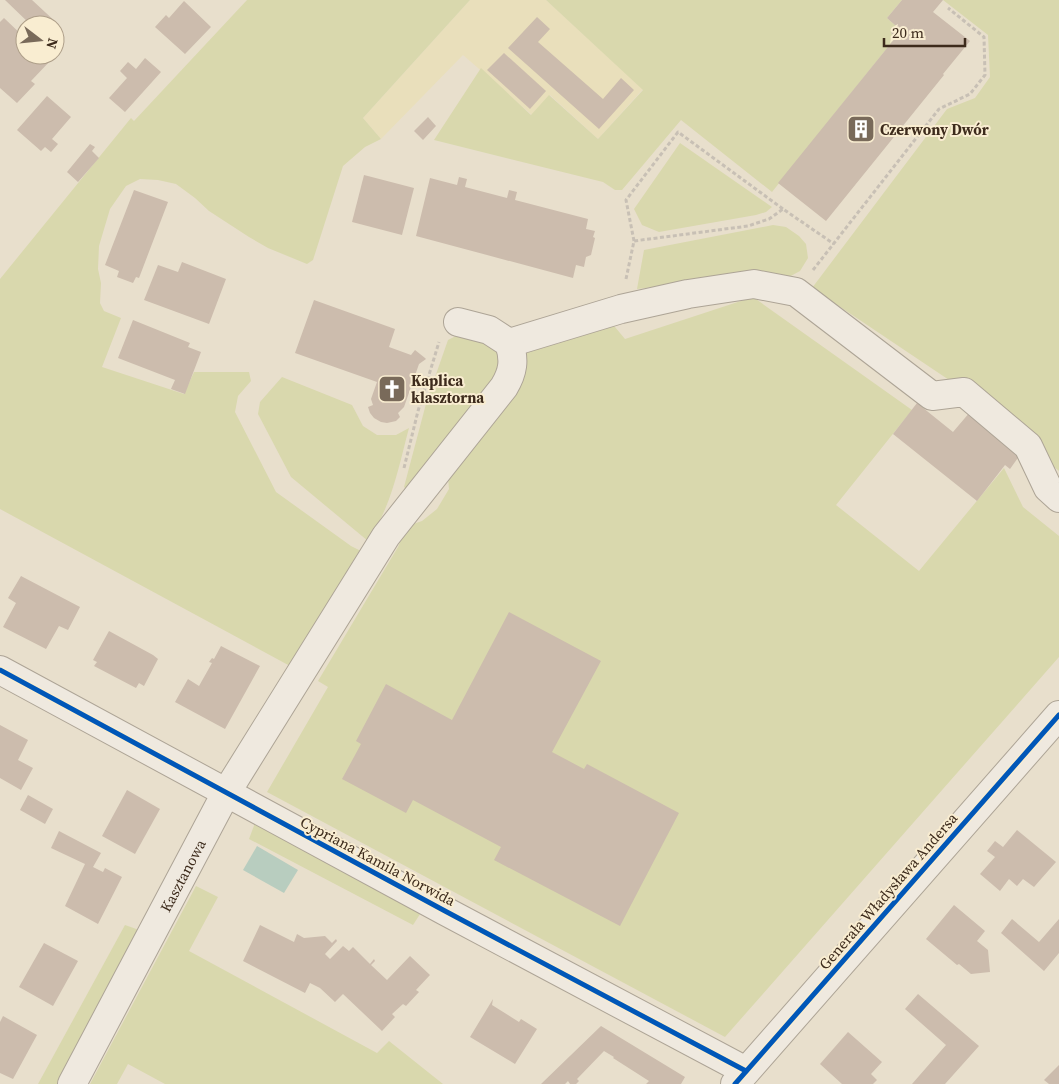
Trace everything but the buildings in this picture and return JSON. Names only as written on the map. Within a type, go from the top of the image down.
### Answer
[{"type":"street","points":[[458,322],[489,330],[509,343],[620,309],[688,294],[754,284],[796,292],[932,396],[964,392],[1028,446],[1048,488],[1059,498]]},
{"type":"street","name":"Kasztanowa","points":[[72,1084],[226,793],[386,536],[504,387],[511,375],[513,362],[509,343]]},
{"type":"street","name":"Cypriana Kamila Norwida","points":[[0,670],[741,1078]]},
{"type":"street","name":"Generała Władysława Andersa","points":[[741,1078],[1059,715]]},
{"type":"path","points":[[796,292],[939,109],[970,94],[985,75],[984,37],[948,8]]},
{"type":"path","points":[[620,309],[634,241],[626,200],[678,132],[782,209],[834,244]]},
{"type":"path","points":[[634,241],[748,226],[769,219],[782,209]]},
{"type":"path","points":[[402,473],[440,337],[447,328],[458,322]]},
{"type":"shaded area","points":[[470,0],[546,0],[643,89],[598,139],[550,95],[532,115],[463,55],[381,139],[363,118]]},
{"type":"shaded area","points":[[257,846],[298,870],[284,893],[243,870]]},
{"type":"green space","points":[[247,0],[470,0],[363,118],[381,139],[365,147],[343,166],[313,260],[307,264],[268,248],[249,237],[209,211],[176,184],[158,180],[140,179],[126,186],[110,209],[99,246],[100,303],[104,311],[121,318],[102,367],[184,394],[194,372],[249,372],[251,381],[238,396],[235,412],[276,492],[351,546],[361,551],[290,666],[0,509],[0,279],[131,118],[134,121]]},
{"type":"green space","points":[[546,0],[902,0],[887,18],[896,26],[891,33],[896,37],[772,192],[681,120],[622,190],[615,190],[603,182],[434,140],[481,68],[531,115],[549,95],[598,139],[643,90]]},
{"type":"green space","points":[[943,0],[1059,0],[1059,471],[1048,462],[1037,439],[812,288],[947,109],[975,98],[990,77],[988,35]]},
{"type":"green space","points":[[680,143],[772,207],[766,212],[756,215],[659,232],[642,225],[634,209]]},
{"type":"green space","points":[[773,225],[786,227],[799,236],[806,244],[808,258],[800,271],[787,278],[759,274],[637,289],[644,250]]},
{"type":"green space","points":[[753,297],[912,410],[836,505],[919,571],[1004,468],[1023,507],[1059,536],[1059,657],[725,1037],[267,792],[328,687],[318,681],[398,547],[407,526],[422,521],[437,509],[449,489],[448,478],[477,434],[488,431],[513,392],[525,354],[535,342],[558,344],[568,333],[610,321],[625,339]]},
{"type":"green space","points":[[462,333],[499,351],[499,373],[408,489],[405,488],[427,400],[448,340]]},
{"type":"green space","points":[[282,377],[352,405],[363,426],[377,435],[396,435],[409,428],[389,500],[368,541],[291,477],[258,414],[260,402]]},
{"type":"green space","points":[[255,823],[422,911],[413,925],[249,839]]},
{"type":"green space","points":[[196,886],[218,897],[189,951],[377,1053],[389,1041],[443,1084],[165,1084],[128,1064],[117,1084],[90,1084]]},
{"type":"green space","points":[[125,925],[142,931],[60,1084],[38,1084]]},
{"type":"cycle path","points":[[0,670],[445,911],[746,1071]]},
{"type":"cycle path","points":[[735,1084],[1059,715]]},
{"type":"place","name":"Czerwony Dwór","points":[[861,129]]},
{"type":"place","name":"Kaplica klasztorna","points":[[392,389]]}]
